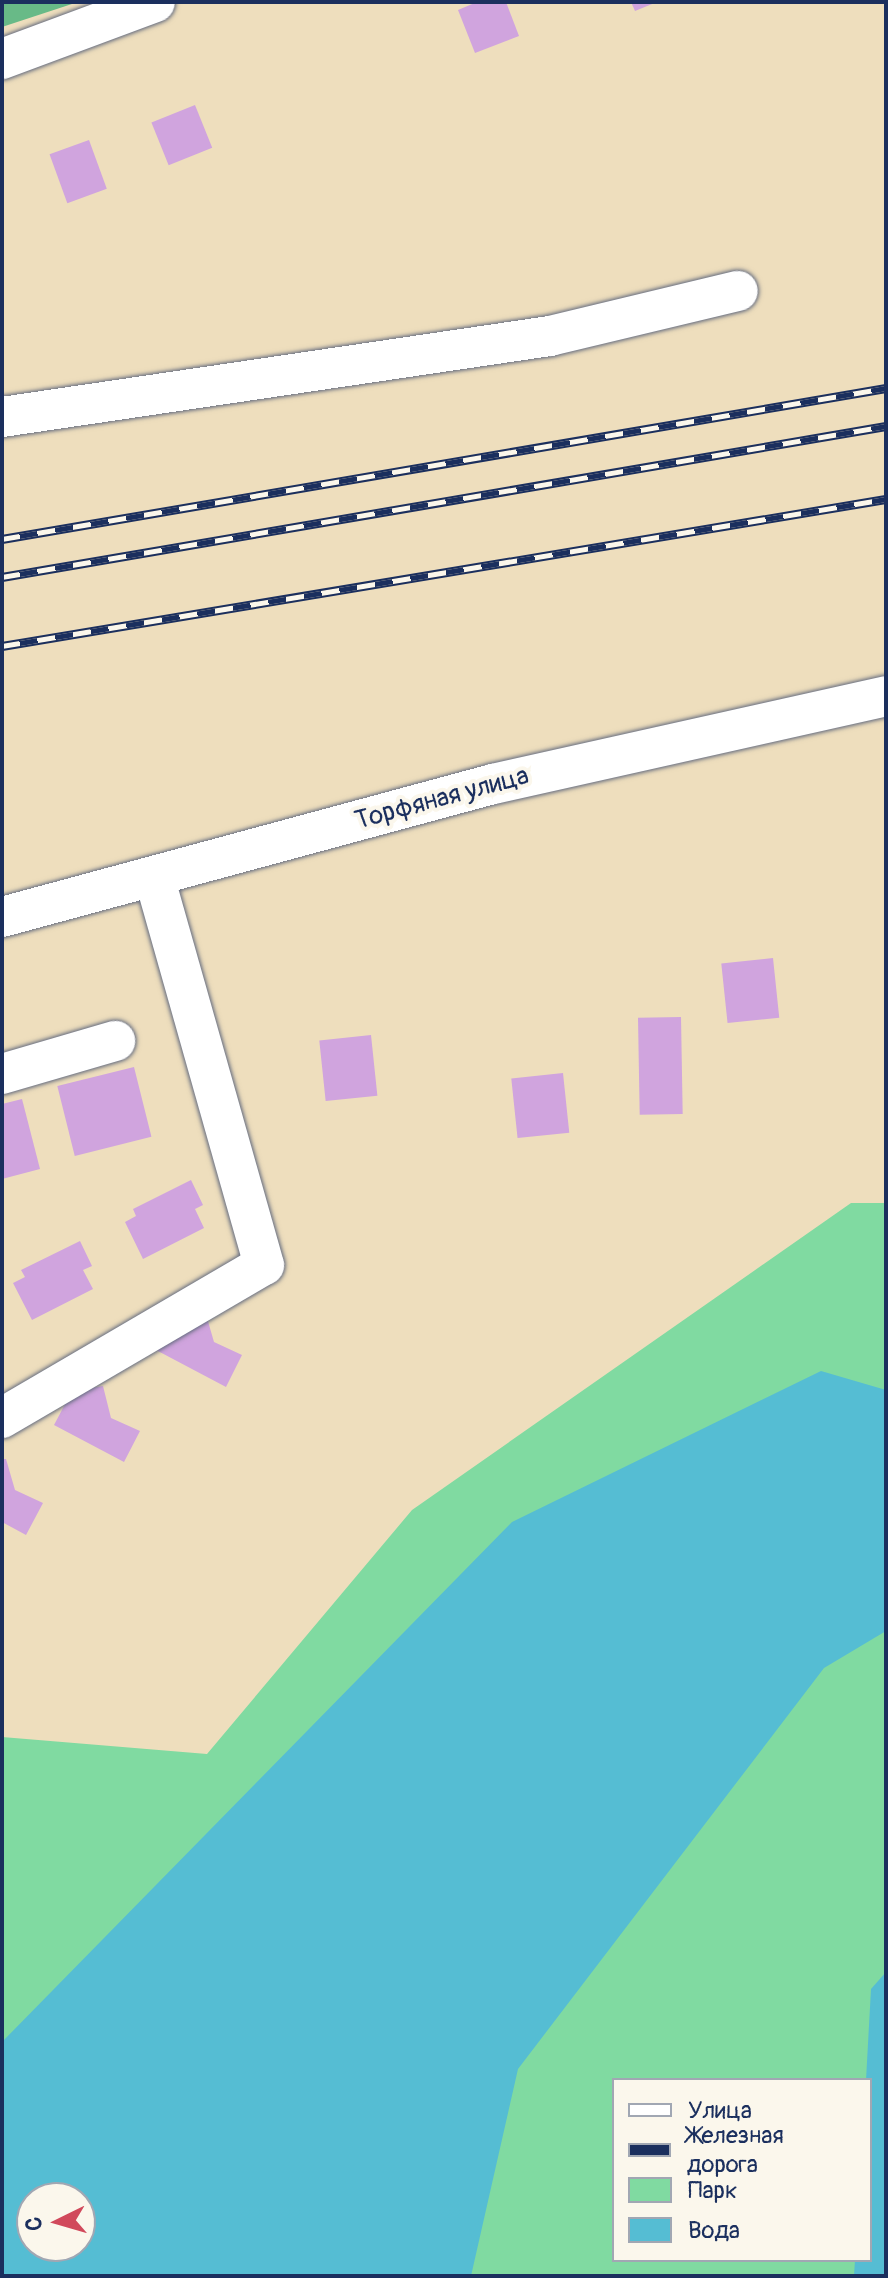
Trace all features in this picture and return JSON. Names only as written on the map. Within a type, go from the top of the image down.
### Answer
[{"type":"street","points":[[2,59],[155,2]]},
{"type":"street","points":[[2,417],[550,336],[738,291]]},
{"type":"street","name":"Торфяная улица","points":[[2,917],[493,784],[886,696]]},
{"type":"street","points":[[2,1418],[264,1265],[154,876]]},
{"type":"street","points":[[2,1074],[115,1041]]},
{"type":"green space","points":[[2,2],[78,2],[2,27]]},
{"type":"green space","points":[[851,1203],[886,1203],[886,2276],[2,2276],[2,1737],[207,1754],[412,1510]]},
{"type":"water","points":[[821,1371],[886,1390],[886,1631],[824,1668],[518,2069],[471,2276],[2,2276],[2,2042],[512,1522]]},
{"type":"water","points":[[886,1972],[886,2276],[854,2276],[855,2262],[872,2262],[872,2078],[866,2078],[871,1989]]},
{"type":"building","points":[[477,2],[506,2],[519,36],[475,53],[458,10]]},
{"type":"building","points":[[631,2],[657,2],[635,11]]},
{"type":"building","points":[[195,105],[212,148],[169,165],[151,123]]},
{"type":"building","points":[[89,140],[107,189],[67,203],[50,154]]},
{"type":"building","points":[[773,958],[779,1018],[728,1023],[721,963]]},
{"type":"building","points":[[681,1017],[683,1114],[640,1115],[638,1018]]},
{"type":"building","points":[[371,1035],[377,1096],[326,1101],[319,1040]]},
{"type":"building","points":[[134,1067],[151,1137],[75,1156],[57,1086]]},
{"type":"building","points":[[563,1073],[569,1133],[518,1138],[511,1078]]},
{"type":"building","points":[[22,1099],[40,1169],[2,1179],[2,1104]]},
{"type":"building","points":[[191,1180],[203,1205],[195,1209],[204,1228],[143,1259],[125,1222],[136,1216],[133,1209]]},
{"type":"building","points":[[80,1241],[92,1266],[83,1270],[93,1289],[32,1320],[13,1283],[25,1277],[21,1270]]},
{"type":"building","points":[[205,1311],[214,1342],[242,1355],[226,1387],[156,1350]]},
{"type":"building","points":[[103,1386],[111,1418],[140,1431],[124,1462],[54,1425],[72,1391]]},
{"type":"building","points":[[2,1459],[6,1459],[15,1490],[43,1503],[26,1535],[2,1522]]},
{"type":"railway","points":[[2,539],[886,388]]},
{"type":"railway","points":[[2,577],[886,426]]},
{"type":"railway","points":[[2,646],[886,499]]}]
